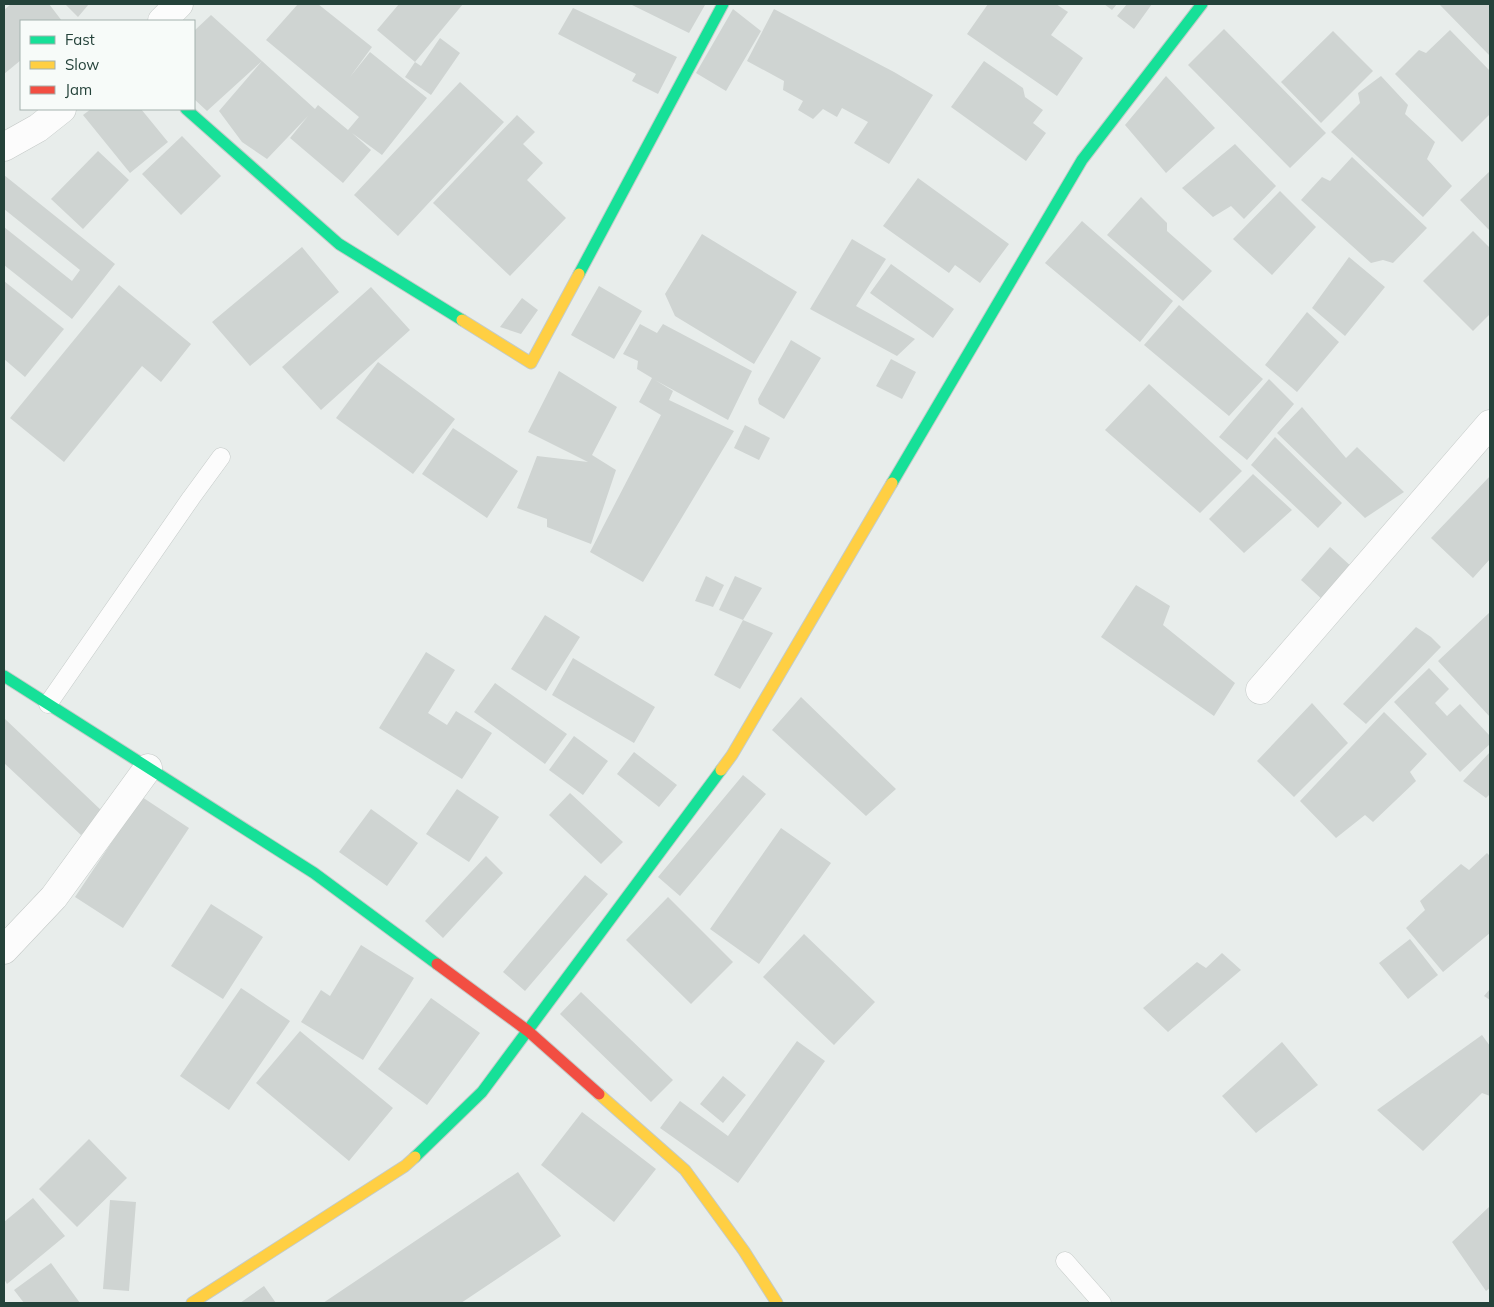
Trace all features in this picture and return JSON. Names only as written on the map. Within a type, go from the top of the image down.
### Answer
[{"type":"street","points":[[163,20],[179,4]]},
{"type":"street","points":[[187,110],[339,244],[531,363],[723,4]]},
{"type":"street","points":[[192,1303],[405,1166],[482,1092],[732,755],[1082,160],[1202,4]]},
{"type":"street","points":[[4,147],[38,128],[61,110]]},
{"type":"street","points":[[1260,690],[1490,424]]},
{"type":"street","points":[[4,676],[314,873],[528,1031],[685,1170],[744,1251],[777,1303]]},
{"type":"street","points":[[4,950],[54,897],[148,768]]},
{"type":"lane","points":[[48,704],[221,457]]},
{"type":"lane","points":[[1065,1260],[1102,1303]]},
{"type":"building","points":[[11,4],[49,4],[61,20],[20,20],[20,61],[4,74],[4,10]]},
{"type":"building","points":[[65,4],[89,4],[78,17]]},
{"type":"building","points":[[298,4],[318,4],[372,47],[350,77],[370,52],[427,98],[382,155],[352,133],[371,150],[343,183],[290,138],[308,116],[267,159],[242,142],[219,111],[262,61],[315,109],[318,105],[348,130],[359,117],[266,40]]},
{"type":"building","points":[[399,4],[463,4],[415,62],[377,30]]},
{"type":"building","points":[[630,4],[702,4],[705,5],[689,33]]},
{"type":"building","points":[[988,4],[1056,4],[1068,12],[1051,35],[1083,58],[1057,96],[967,34]]},
{"type":"building","points":[[1104,4],[1117,4],[1112,10]]},
{"type":"building","points":[[1127,4],[1152,4],[1134,29],[1117,16]]},
{"type":"building","points":[[1439,4],[1490,4],[1490,56]]},
{"type":"building","points":[[573,8],[677,57],[658,94],[632,81],[636,74],[558,34]]},
{"type":"building","points":[[733,9],[761,31],[726,91],[696,73]]},
{"type":"building","points":[[774,9],[894,72],[933,95],[889,164],[854,143],[868,122],[842,108],[837,117],[823,109],[813,119],[798,110],[803,101],[783,90],[784,81],[747,61]]},
{"type":"building","points":[[211,15],[262,61],[207,111],[195,100],[195,30]]},
{"type":"building","points":[[1224,29],[1326,133],[1290,168],[1188,65]]},
{"type":"building","points":[[1450,30],[1490,71],[1490,114],[1462,142],[1395,74],[1419,50],[1426,53]]},
{"type":"building","points":[[1333,31],[1373,71],[1321,123],[1281,82]]},
{"type":"building","points":[[440,38],[460,53],[431,95],[405,77],[415,62],[421,66]]},
{"type":"building","points":[[984,61],[1023,88],[1025,97],[1043,110],[1033,123],[1046,133],[1026,161],[951,107]]},
{"type":"building","points":[[1166,76],[1215,128],[1166,173],[1125,125]]},
{"type":"building","points":[[1381,76],[1408,105],[1405,114],[1435,142],[1427,159],[1452,186],[1423,217],[1331,132],[1360,103],[1358,93]]},
{"type":"building","points":[[460,82],[504,122],[398,236],[354,195]]},
{"type":"building","points":[[90,110],[142,110],[168,142],[130,173],[83,115]]},
{"type":"building","points":[[517,115],[535,132],[523,144],[543,163],[527,180],[566,218],[510,276],[433,203]]},
{"type":"building","points":[[182,136],[221,176],[181,215],[142,174]]},
{"type":"building","points":[[1235,144],[1276,186],[1244,219],[1231,206],[1213,217],[1182,188]]},
{"type":"building","points":[[98,151],[129,180],[83,229],[51,199]]},
{"type":"building","points":[[1352,157],[1427,228],[1393,263],[1383,260],[1371,263],[1301,200],[1322,177],[1330,181]]},
{"type":"building","points":[[1490,171],[1490,231],[1460,200]]},
{"type":"building","points":[[4,175],[115,264],[72,319],[4,265],[4,227],[72,281],[80,270],[4,209]]},
{"type":"building","points":[[918,178],[1009,244],[980,283],[955,265],[949,273],[883,226]]},
{"type":"building","points":[[1280,191],[1316,227],[1272,275],[1233,239]]},
{"type":"building","points":[[1141,197],[1167,223],[1167,231],[1212,271],[1183,301],[1107,235]]},
{"type":"building","points":[[1082,221],[1173,301],[1140,342],[1045,263]]},
{"type":"building","points":[[1473,231],[1490,248],[1490,314],[1473,331],[1423,281]]},
{"type":"building","points":[[702,234],[797,292],[754,364],[675,316],[665,294]]},
{"type":"building","points":[[852,239],[886,259],[856,306],[915,339],[897,356],[810,309]]},
{"type":"building","points":[[302,247],[339,292],[250,366],[212,322]]},
{"type":"building","points":[[1349,257],[1385,287],[1345,336],[1312,308]]},
{"type":"building","points":[[891,264],[954,309],[933,338],[870,293]]},
{"type":"building","points":[[4,281],[64,329],[25,377],[4,359]]},
{"type":"building","points":[[119,285],[191,344],[161,382],[142,366],[64,462],[10,418]]},
{"type":"building","points":[[599,286],[642,311],[614,359],[571,335]]},
{"type":"building","points":[[371,287],[410,330],[321,410],[282,367]]},
{"type":"building","points":[[522,298],[538,310],[521,334],[500,327]]},
{"type":"building","points":[[1179,305],[1263,379],[1229,416],[1144,345]]},
{"type":"building","points":[[1307,312],[1339,342],[1297,392],[1265,365]]},
{"type":"building","points":[[640,324],[657,333],[663,324],[752,371],[728,420],[655,380],[673,391],[669,400],[734,431],[643,582],[590,552],[661,415],[639,402],[652,378],[637,369],[638,361],[623,354]]},
{"type":"building","points":[[791,340],[821,358],[784,419],[759,404],[758,399]]},
{"type":"building","points":[[891,359],[916,372],[902,399],[876,386]]},
{"type":"building","points":[[378,362],[455,419],[413,474],[336,418]]},
{"type":"building","points":[[559,371],[617,407],[592,455],[616,470],[591,544],[547,527],[547,519],[517,508],[537,456],[588,462],[528,432]]},
{"type":"building","points":[[1269,379],[1294,404],[1247,460],[1219,437]]},
{"type":"building","points":[[1149,384],[1242,471],[1200,513],[1105,430]]},
{"type":"building","points":[[1302,407],[1346,458],[1357,447],[1404,492],[1365,518],[1277,433]]},
{"type":"building","points":[[745,425],[770,438],[759,460],[734,448]]},
{"type":"building","points":[[453,428],[518,471],[487,518],[422,474]]},
{"type":"building","points":[[1275,437],[1342,503],[1318,528],[1251,465]]},
{"type":"building","points":[[1253,474],[1292,510],[1244,553],[1209,519]]},
{"type":"building","points":[[1490,476],[1490,559],[1473,578],[1431,538]]},
{"type":"building","points":[[1330,547],[1353,568],[1324,601],[1301,580]]},
{"type":"building","points":[[706,576],[724,585],[713,607],[695,601]]},
{"type":"building","points":[[735,576],[762,588],[743,620],[719,610]]},
{"type":"building","points":[[1136,585],[1170,606],[1163,625],[1235,683],[1214,716],[1101,637]]},
{"type":"building","points":[[1490,612],[1490,717],[1438,661]]},
{"type":"building","points":[[545,615],[580,637],[546,691],[511,669]]},
{"type":"building","points":[[743,620],[773,633],[740,689],[714,675]]},
{"type":"building","points":[[1416,627],[1431,637],[1441,647],[1366,724],[1343,704]]},
{"type":"building","points":[[426,652],[455,670],[428,713],[447,725],[456,711],[492,733],[462,779],[379,728]]},
{"type":"building","points":[[573,658],[655,707],[634,743],[552,695]]},
{"type":"building","points":[[1429,668],[1449,689],[1435,703],[1447,716],[1460,704],[1490,736],[1490,744],[1460,772],[1394,702]]},
{"type":"building","points":[[495,683],[567,734],[545,764],[474,712]]},
{"type":"building","points":[[801,697],[896,789],[866,816],[772,730]]},
{"type":"building","points":[[1312,703],[1348,743],[1294,797],[1257,761]]},
{"type":"building","points":[[1384,712],[1427,754],[1410,772],[1416,781],[1373,822],[1365,815],[1336,838],[1300,801]]},
{"type":"building","points":[[4,718],[103,812],[81,835],[4,763]]},
{"type":"building","points":[[574,736],[608,761],[583,795],[549,770]]},
{"type":"building","points":[[634,752],[677,785],[659,807],[617,774]]},
{"type":"building","points":[[1490,752],[1490,794],[1486,798],[1463,781]]},
{"type":"building","points":[[743,775],[766,794],[680,896],[658,877]]},
{"type":"building","points":[[457,789],[499,817],[469,862],[426,834]]},
{"type":"building","points":[[570,793],[623,842],[601,864],[549,815]]},
{"type":"building","points":[[142,797],[189,828],[123,928],[75,897]]},
{"type":"building","points":[[371,809],[418,843],[387,886],[339,852]]},
{"type":"building","points":[[781,828],[831,863],[759,964],[710,929]]},
{"type":"building","points":[[1487,853],[1490,856],[1490,933],[1443,972],[1406,928],[1425,910],[1420,901],[1461,864],[1469,870]]},
{"type":"building","points":[[486,856],[503,873],[443,938],[425,921]]},
{"type":"building","points":[[585,875],[608,894],[525,991],[503,972]]},
{"type":"building","points":[[668,897],[733,962],[691,1004],[626,940]]},
{"type":"building","points":[[211,904],[263,937],[223,999],[171,966]]},
{"type":"building","points":[[804,934],[875,1002],[834,1045],[763,977]]},
{"type":"building","points":[[1410,939],[1438,975],[1408,999],[1379,963]]},
{"type":"building","points":[[361,945],[414,978],[363,1060],[301,1022],[321,990],[330,996]]},
{"type":"building","points":[[1222,953],[1241,970],[1168,1032],[1143,1008],[1197,962],[1206,968]]},
{"type":"building","points":[[241,988],[290,1021],[229,1110],[180,1076]]},
{"type":"building","points":[[1490,989],[1490,1000],[1484,996]]},
{"type":"building","points":[[581,992],[673,1080],[651,1102],[560,1014]]},
{"type":"building","points":[[431,998],[480,1033],[427,1105],[378,1069]]},
{"type":"building","points":[[300,1031],[393,1108],[349,1161],[256,1083]]},
{"type":"building","points":[[1482,1035],[1490,1046],[1490,1096],[1482,1093],[1423,1151],[1377,1110]]},
{"type":"building","points":[[797,1041],[825,1061],[738,1183],[660,1128],[680,1101],[728,1136]]},
{"type":"building","points":[[1282,1042],[1318,1085],[1256,1133],[1222,1096]]},
{"type":"building","points":[[723,1076],[746,1095],[723,1123],[700,1104]]},
{"type":"building","points":[[582,1112],[656,1169],[614,1222],[541,1165]]},
{"type":"building","points":[[89,1139],[127,1178],[77,1227],[39,1189]]},
{"type":"building","points":[[518,1172],[561,1236],[461,1303],[323,1303]]},
{"type":"building","points":[[33,1198],[65,1236],[7,1284],[4,1279],[4,1222]]},
{"type":"building","points":[[110,1200],[136,1202],[129,1291],[103,1289]]},
{"type":"building","points":[[1490,1206],[1490,1288],[1486,1291],[1452,1242]]},
{"type":"building","points":[[51,1263],[80,1303],[24,1303],[14,1290]]},
{"type":"building","points":[[264,1286],[276,1303],[240,1303]]},
{"type":"traffic: fast","points":[[579,274],[723,4]]},
{"type":"traffic: fast","points":[[892,483],[1082,160],[1202,4]]},
{"type":"traffic: fast","points":[[187,110],[339,244],[462,320]]},
{"type":"traffic: fast","points":[[4,676],[314,873],[437,964]]},
{"type":"traffic: fast","points":[[415,1157],[482,1092],[721,770]]},
{"type":"traffic: slow","points":[[462,320],[531,363],[579,274]]},
{"type":"traffic: slow","points":[[721,770],[732,755],[892,483]]},
{"type":"traffic: slow","points":[[599,1094],[685,1170],[744,1251],[777,1303]]},
{"type":"traffic: slow","points":[[192,1303],[405,1166],[415,1157]]},
{"type":"traffic: jam","points":[[437,964],[528,1031],[599,1094]]}]
